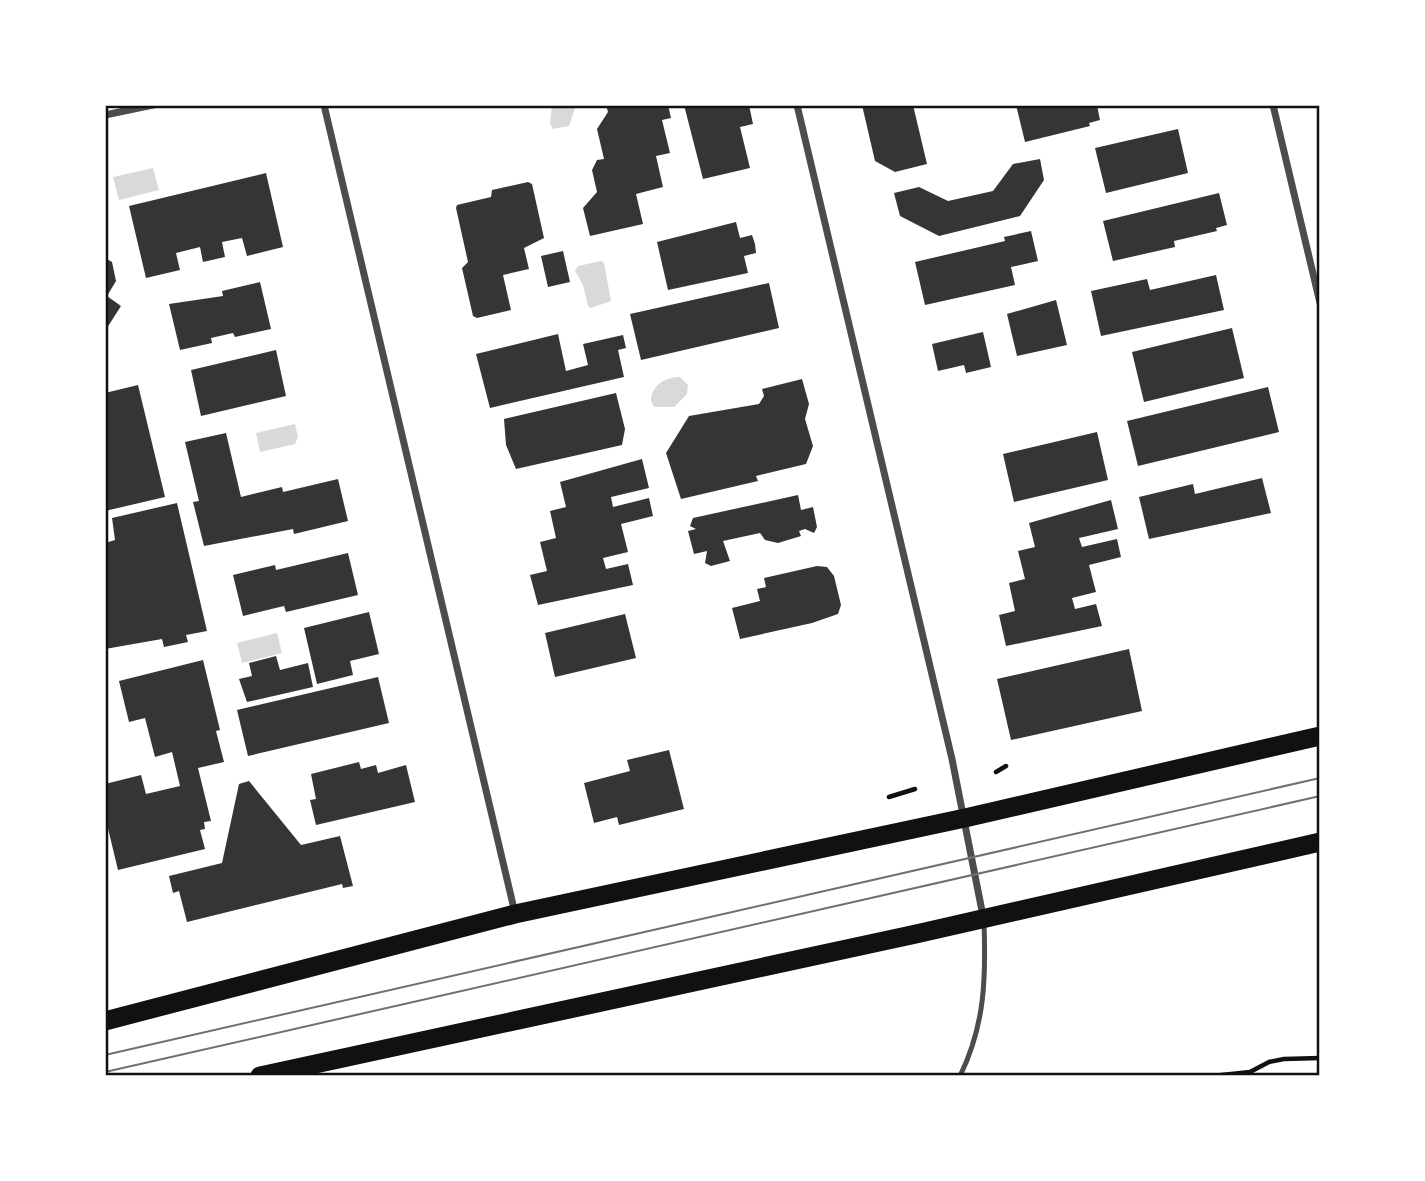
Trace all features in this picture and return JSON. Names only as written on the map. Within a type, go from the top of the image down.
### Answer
[{"type":"highway","points":[[105,1021],[515,914],[965,817],[1320,736]]},
{"type":"highway","points":[[269,1075],[1320,842]]},
{"type":"street","points":[[105,115],[153,105]]},
{"type":"street","points":[[324,105],[515,914]]},
{"type":"street","points":[[797,105],[965,817],[984,918]]},
{"type":"street","points":[[1273,105],[1320,303]]},
{"type":"lane","points":[[960,1076],[973,1050],[982,1018],[986,990],[984,918]]},
{"type":"path","points":[[996,772],[1006,766]]},
{"type":"path","points":[[889,797],[915,789]]},
{"type":"path","points":[[1212,1076],[1250,1072],[1269,1062],[1284,1059],[1320,1058]]},
{"type":"shaded area","points":[[552,105],[576,105],[569,126],[553,129],[550,123]]},
{"type":"shaded area","points":[[153,168],[159,190],[119,200],[113,177]]},
{"type":"shaded area","points":[[601,261],[604,263],[611,301],[591,308],[575,271],[578,266]]},
{"type":"shaded area","points":[[680,377],[688,385],[687,394],[674,407],[654,407],[651,401],[656,386],[670,378]]},
{"type":"shaded area","points":[[295,424],[298,437],[295,444],[260,452],[256,433]]},
{"type":"shaded area","points":[[277,633],[282,653],[242,663],[237,643]]},
{"type":"building","points":[[606,105],[668,105],[671,118],[662,120],[670,153],[656,156],[663,187],[636,194],[643,224],[590,236],[583,208],[597,192],[592,170],[597,160],[604,159],[597,129],[608,112]]},
{"type":"building","points":[[684,105],[749,105],[753,124],[740,127],[750,168],[703,179]]},
{"type":"building","points":[[862,105],[913,105],[927,164],[895,172],[875,161]]},
{"type":"building","points":[[1016,105],[1097,105],[1100,120],[1089,123],[1090,126],[1025,142]]},
{"type":"building","points":[[1178,129],[1188,173],[1106,193],[1095,148]]},
{"type":"building","points":[[1040,159],[1044,180],[1020,216],[939,236],[900,216],[894,193],[919,187],[948,201],[993,191],[1013,164]]},
{"type":"building","points":[[266,173],[283,247],[247,256],[242,238],[222,242],[225,257],[203,262],[200,247],[176,253],[180,270],[146,278],[129,206]]},
{"type":"building","points":[[528,182],[532,184],[544,238],[524,248],[529,269],[503,275],[511,310],[477,318],[473,316],[462,268],[468,262],[457,205],[491,197],[492,190]]},
{"type":"building","points":[[1219,193],[1227,225],[1216,228],[1217,231],[1174,241],[1175,247],[1113,261],[1103,221]]},
{"type":"building","points":[[736,222],[740,238],[752,235],[755,244],[756,253],[744,256],[748,273],[668,290],[657,242]]},
{"type":"building","points":[[1031,231],[1038,261],[1011,267],[1015,285],[925,305],[915,262],[1005,241],[1004,237]]},
{"type":"building","points":[[563,251],[570,282],[548,287],[541,256]]},
{"type":"building","points":[[105,258],[112,262],[116,281],[107,296],[121,306],[105,331]]},
{"type":"building","points":[[1216,275],[1224,310],[1101,336],[1091,291],[1147,279],[1150,290]]},
{"type":"building","points":[[260,282],[271,329],[235,337],[233,333],[211,338],[212,343],[180,350],[169,304],[223,296],[222,291]]},
{"type":"building","points":[[769,283],[779,328],[641,360],[630,314]]},
{"type":"building","points":[[1056,300],[1067,345],[1017,356],[1007,314]]},
{"type":"building","points":[[1232,328],[1244,378],[1144,402],[1132,352]]},
{"type":"building","points":[[983,332],[991,367],[966,373],[964,365],[938,371],[932,344]]},
{"type":"building","points":[[558,334],[566,371],[588,365],[583,344],[623,335],[626,348],[618,350],[624,377],[490,408],[476,354]]},
{"type":"building","points":[[276,350],[286,396],[201,416],[191,370]]},
{"type":"building","points":[[802,379],[809,404],[805,419],[813,446],[806,464],[756,476],[758,481],[681,499],[666,453],[689,416],[759,404],[764,396],[762,389]]},
{"type":"building","points":[[138,385],[165,497],[105,511],[105,393]]},
{"type":"building","points":[[1268,387],[1279,432],[1138,466],[1127,421]]},
{"type":"building","points":[[616,393],[625,429],[622,445],[516,469],[506,445],[504,419]]},
{"type":"building","points":[[1097,432],[1108,480],[1014,502],[1003,454]]},
{"type":"building","points":[[226,433],[241,497],[282,487],[283,492],[338,479],[348,521],[294,534],[293,529],[204,546],[193,502],[199,501],[185,442]]},
{"type":"building","points":[[642,459],[649,488],[611,497],[613,507],[649,498],[653,516],[621,524],[628,552],[603,558],[606,569],[628,564],[633,585],[538,605],[530,575],[547,571],[540,542],[556,538],[550,511],[566,507],[560,482]]},
{"type":"building","points":[[1262,478],[1271,513],[1149,539],[1139,497],[1193,484],[1195,494]]},
{"type":"building","points":[[798,495],[801,510],[813,507],[817,527],[814,533],[805,529],[799,531],[801,536],[778,543],[765,540],[760,533],[723,541],[730,561],[711,566],[705,563],[707,551],[694,554],[688,531],[696,529],[690,526],[693,518]]},
{"type":"building","points":[[1111,500],[1118,529],[1079,538],[1082,547],[1117,539],[1121,557],[1089,565],[1096,592],[1072,598],[1075,609],[1096,604],[1102,626],[1006,646],[999,615],[1015,611],[1009,583],[1025,579],[1018,551],[1035,547],[1029,523]]},
{"type":"building","points":[[177,503],[207,631],[186,635],[188,642],[164,647],[162,639],[105,649],[105,543],[115,540],[112,518]]},
{"type":"building","points":[[348,553],[358,595],[286,612],[284,606],[243,616],[233,575],[275,565],[276,570]]},
{"type":"building","points":[[817,566],[827,567],[834,576],[841,605],[838,614],[812,623],[740,639],[732,608],[760,601],[757,589],[766,587],[764,578]]},
{"type":"building","points":[[369,612],[379,654],[350,661],[353,675],[317,684],[304,628]]},
{"type":"building","points":[[625,614],[636,658],[555,677],[545,633]]},
{"type":"building","points":[[1129,649],[1142,711],[1011,740],[997,679]]},
{"type":"building","points":[[276,656],[280,670],[308,663],[313,687],[247,702],[239,679],[252,676],[249,663]]},
{"type":"building","points":[[203,660],[220,730],[216,731],[224,762],[198,768],[211,821],[204,822],[205,829],[200,830],[205,849],[118,870],[105,816],[105,784],[141,775],[146,794],[180,786],[172,752],[155,757],[145,718],[129,722],[119,681]]},
{"type":"building","points":[[378,677],[389,723],[248,756],[237,710]]},
{"type":"building","points":[[669,750],[684,809],[619,825],[617,817],[594,823],[584,783],[630,771],[627,760]]},
{"type":"building","points":[[359,762],[361,769],[376,765],[378,773],[406,765],[415,802],[316,825],[310,800],[316,799],[311,774]]},
{"type":"building","points":[[249,781],[301,845],[340,836],[353,886],[343,888],[342,884],[187,922],[179,891],[173,893],[169,876],[222,863],[239,784]]},
{"type":"tram line","points":[[105,1055],[1320,778]]},
{"type":"tram line","points":[[105,1072],[1320,796]]}]
